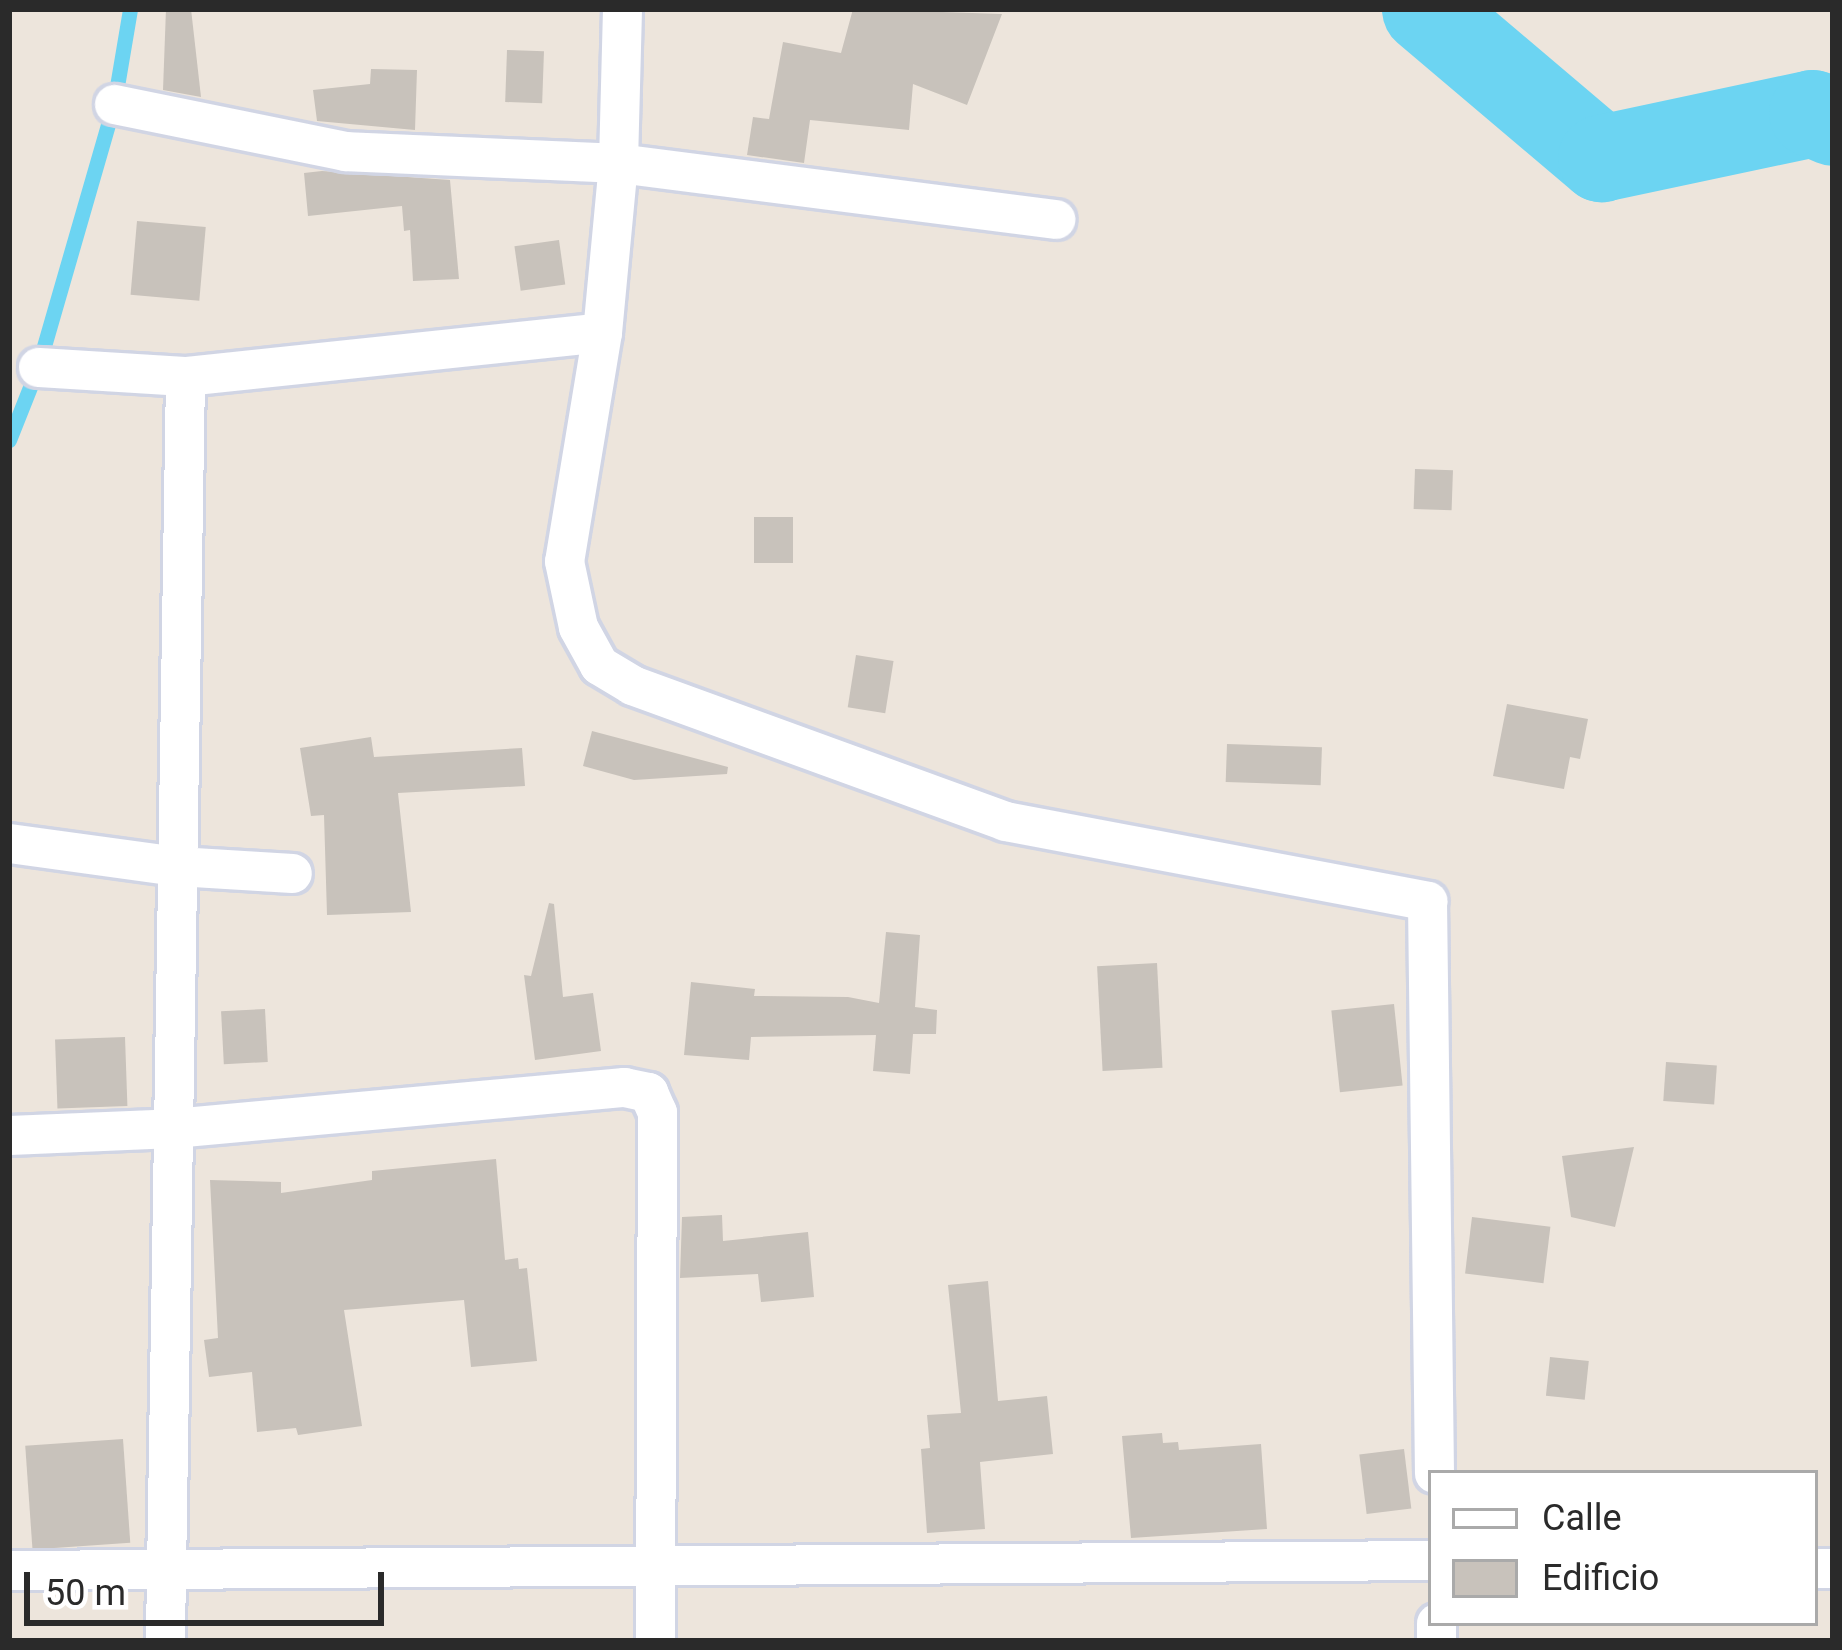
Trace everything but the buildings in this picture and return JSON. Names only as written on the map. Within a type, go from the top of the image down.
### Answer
[{"type":"street","points":[[622,9],[618,164],[602,332],[564,562],[578,627],[599,665],[632,685],[1005,821],[1426,901],[1434,1470]]},
{"type":"street","points":[[114,104],[345,151],[618,164],[1054,219]]},
{"type":"street","points":[[38,368],[185,376],[602,332]]},
{"type":"street","points":[[165,1641],[185,376]]},
{"type":"street","points":[[9,843],[177,866],[292,873]]},
{"type":"street","points":[[9,1136],[173,1128],[624,1087],[648,1091],[657,1112],[655,1641]]},
{"type":"street","points":[[9,1570],[655,1570],[1428,1561]]},
{"type":"waterway","points":[[9,440],[38,367],[114,104],[130,9]]},
{"type":"waterway","points":[[1425,9],[1601,158],[1812,113],[1833,122]]}]
